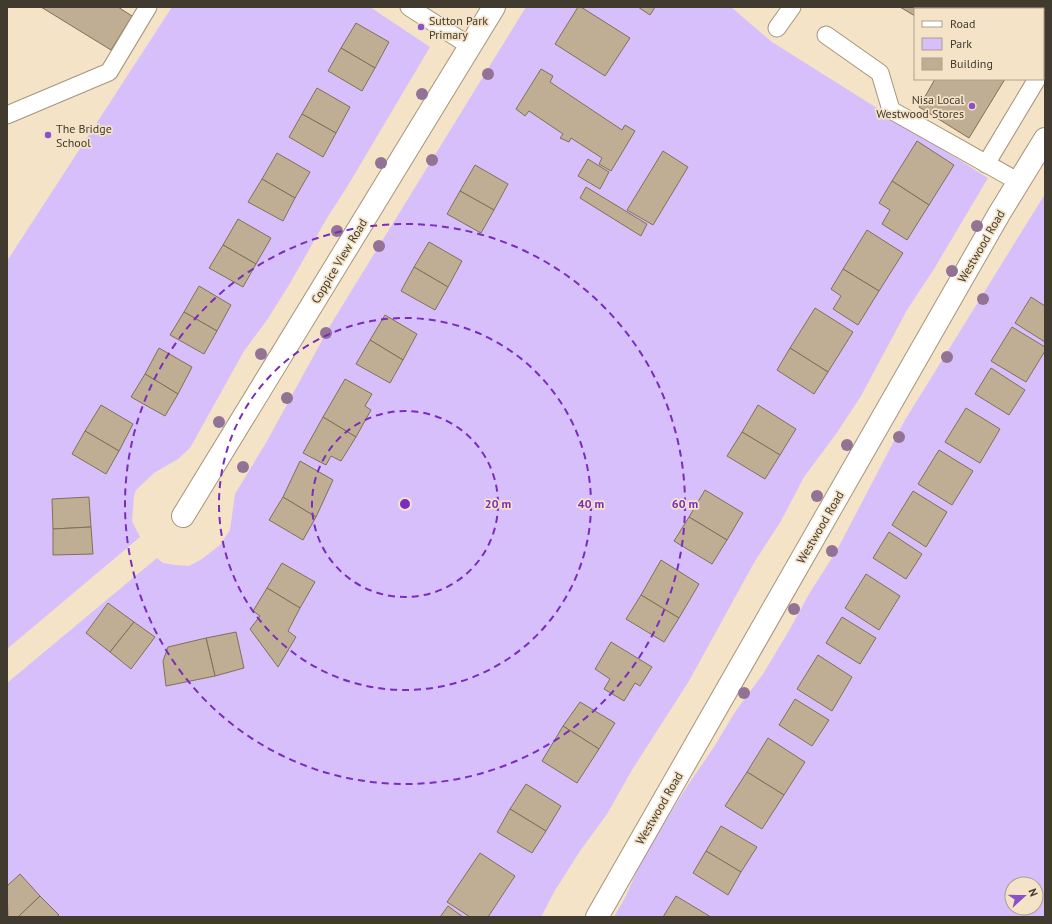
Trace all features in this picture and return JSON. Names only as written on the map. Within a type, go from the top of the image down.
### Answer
[{"type":"street","name":"Coppice View Road","points":[[184,516],[494,7]]},
{"type":"street","name":"Westwood Road","points":[[597,917],[996,221],[1045,139]]},
{"type":"lane","points":[[7,115],[109,72],[148,7]]},
{"type":"lane","points":[[409,7],[470,46]]},
{"type":"lane","points":[[777,28],[792,7]]},
{"type":"lane","points":[[826,35],[880,73],[891,110],[1019,182]]},
{"type":"lane","points":[[986,164],[1036,80]]},
{"type":"green space","points":[[172,7],[370,7],[430,47],[327,218],[289,285],[267,320],[244,351],[190,448],[178,459],[154,473],[136,490],[134,496],[132,521],[140,537],[7,649],[7,261]]},
{"type":"green space","points":[[526,7],[731,7],[772,42],[988,178],[934,269],[907,310],[861,396],[836,434],[804,477],[781,521],[755,561],[689,681],[632,770],[607,814],[580,851],[554,892],[541,917],[7,917],[7,683],[157,558],[163,563],[189,566],[202,559],[220,545],[230,530],[235,494],[267,441],[331,324]]},
{"type":"green space","points":[[1045,194],[1045,917],[614,917],[626,896],[642,859],[735,712],[763,674],[809,594],[837,550],[905,420]]},
{"type":"building","points":[[41,7],[118,7],[132,16],[111,50]]},
{"type":"building","points":[[578,7],[581,7],[630,38],[605,76],[555,44]]},
{"type":"building","points":[[638,7],[655,7],[650,15]]},
{"type":"building","points":[[900,7],[1030,7],[914,8],[914,15]]},
{"type":"building","points":[[356,23],[389,42],[375,68],[341,48]]},
{"type":"building","points":[[341,48],[375,68],[362,91],[328,71]]},
{"type":"building","points":[[541,69],[553,76],[550,82],[622,130],[625,125],[635,131],[611,171],[599,164],[602,158],[571,138],[569,142],[560,138],[563,134],[529,111],[525,116],[516,109]]},
{"type":"building","points":[[934,80],[1004,80],[969,138],[919,107]]},
{"type":"building","points":[[317,88],[350,107],[336,133],[302,114]]},
{"type":"building","points":[[302,114],[336,133],[323,157],[289,137]]},
{"type":"building","points":[[917,141],[954,165],[929,205],[892,181]]},
{"type":"building","points":[[663,151],[688,167],[653,225],[627,210]]},
{"type":"building","points":[[277,153],[310,172],[295,198],[262,179]]},
{"type":"building","points":[[588,159],[609,172],[600,189],[578,176]]},
{"type":"building","points":[[475,165],[508,184],[494,210],[460,191]]},
{"type":"building","points":[[262,179],[295,198],[283,221],[248,202]]},
{"type":"building","points":[[892,181],[929,205],[907,240],[882,224],[890,210],[879,203]]},
{"type":"building","points":[[586,187],[647,224],[641,236],[580,198]]},
{"type":"building","points":[[460,191],[494,210],[481,233],[447,214]]},
{"type":"building","points":[[238,219],[271,238],[256,264],[223,245]]},
{"type":"building","points":[[867,230],[903,253],[879,291],[843,269]]},
{"type":"building","points":[[429,242],[462,261],[448,287],[414,267]]},
{"type":"building","points":[[223,245],[256,264],[243,287],[209,268]]},
{"type":"building","points":[[414,267],[448,287],[435,310],[401,291]]},
{"type":"building","points":[[843,269],[879,291],[858,325],[833,309],[841,296],[831,289]]},
{"type":"building","points":[[199,286],[231,305],[217,331],[184,312]]},
{"type":"building","points":[[1031,297],[1045,306],[1045,342],[1015,323]]},
{"type":"building","points":[[815,308],[853,332],[828,372],[790,348]]},
{"type":"building","points":[[184,312],[217,331],[204,354],[170,335]]},
{"type":"building","points":[[385,315],[417,334],[403,360],[370,340]]},
{"type":"building","points":[[1012,327],[1045,347],[1045,351],[1026,382],[991,361]]},
{"type":"building","points":[[370,340],[403,360],[390,383],[356,364]]},
{"type":"building","points":[[159,348],[192,367],[178,394],[145,374]]},
{"type":"building","points":[[790,348],[828,372],[814,394],[777,370]]},
{"type":"building","points":[[991,368],[1025,390],[1009,415],[975,394]]},
{"type":"building","points":[[145,374],[178,394],[165,416],[131,397]]},
{"type":"building","points":[[345,379],[372,394],[365,406],[371,410],[356,437],[323,417]]},
{"type":"building","points":[[101,405],[133,424],[119,451],[85,431]]},
{"type":"building","points":[[758,405],[796,429],[780,455],[742,432]]},
{"type":"building","points":[[966,408],[1000,429],[980,463],[945,442]]},
{"type":"building","points":[[323,417],[356,437],[341,461],[331,456],[326,465],[303,453]]},
{"type":"building","points":[[85,431],[119,451],[106,474],[72,454]]},
{"type":"building","points":[[742,432],[780,455],[765,479],[727,456]]},
{"type":"building","points":[[939,450],[973,471],[952,505],[918,484]]},
{"type":"building","points":[[300,461],[333,480],[316,517],[283,497]]},
{"type":"building","points":[[705,490],[743,513],[727,540],[689,517]]},
{"type":"building","points":[[913,491],[947,512],[926,547],[892,525]]},
{"type":"building","points":[[89,497],[91,527],[53,529],[52,499]]},
{"type":"building","points":[[283,497],[316,517],[303,540],[269,520]]},
{"type":"building","points":[[689,517],[727,540],[712,564],[674,541]]},
{"type":"building","points":[[91,527],[93,554],[53,555],[53,529]]},
{"type":"building","points":[[889,532],[922,554],[906,579],[873,558]]},
{"type":"building","points":[[661,560],[699,584],[679,618],[641,595]]},
{"type":"building","points":[[282,563],[315,582],[300,608],[267,588]]},
{"type":"building","points":[[866,574],[900,596],[879,630],[845,608]]},
{"type":"building","points":[[267,588],[300,608],[288,631],[296,637],[278,667],[250,629],[260,616],[253,611]]},
{"type":"building","points":[[641,595],[679,618],[664,642],[626,619]]},
{"type":"building","points":[[108,603],[134,622],[110,652],[86,633]]},
{"type":"building","points":[[842,617],[876,638],[860,664],[826,643]]},
{"type":"building","points":[[134,622],[155,637],[131,669],[110,652]]},
{"type":"building","points":[[236,632],[244,668],[215,676],[206,638]]},
{"type":"building","points":[[206,638],[215,676],[166,686],[163,661],[168,647]]},
{"type":"building","points":[[611,642],[652,667],[640,686],[635,683],[624,701],[604,689],[610,679],[595,669]]},
{"type":"building","points":[[818,655],[852,677],[832,711],[797,689]]},
{"type":"building","points":[[795,699],[829,720],[812,746],[779,725]]},
{"type":"building","points":[[580,702],[615,723],[599,749],[563,726]]},
{"type":"building","points":[[563,726],[599,749],[577,783],[542,761]]},
{"type":"building","points":[[768,738],[805,762],[784,795],[747,772]]},
{"type":"building","points":[[747,772],[784,795],[762,829],[725,806]]},
{"type":"building","points":[[526,784],[561,806],[546,831],[510,809]]},
{"type":"building","points":[[510,809],[546,831],[532,853],[497,832]]},
{"type":"building","points":[[721,826],[757,847],[741,872],[706,851]]},
{"type":"building","points":[[706,851],[741,872],[728,895],[693,873]]},
{"type":"building","points":[[480,853],[515,876],[488,917],[470,917],[447,902]]},
{"type":"building","points":[[20,874],[40,896],[18,917],[8,917],[7,886]]},
{"type":"building","points":[[40,896],[59,915],[56,917],[18,917]]},
{"type":"building","points":[[676,896],[711,917],[663,917]]},
{"type":"building","points":[[448,906],[463,917],[440,917]]},
{"type":"place","name":"Sutton Park Primary","points":[[421,27]]},
{"type":"place","name":"Nisa Local Westwood Stores","points":[[972,106]]},
{"type":"place","name":"The Bridge School","points":[[48,135]]}]
